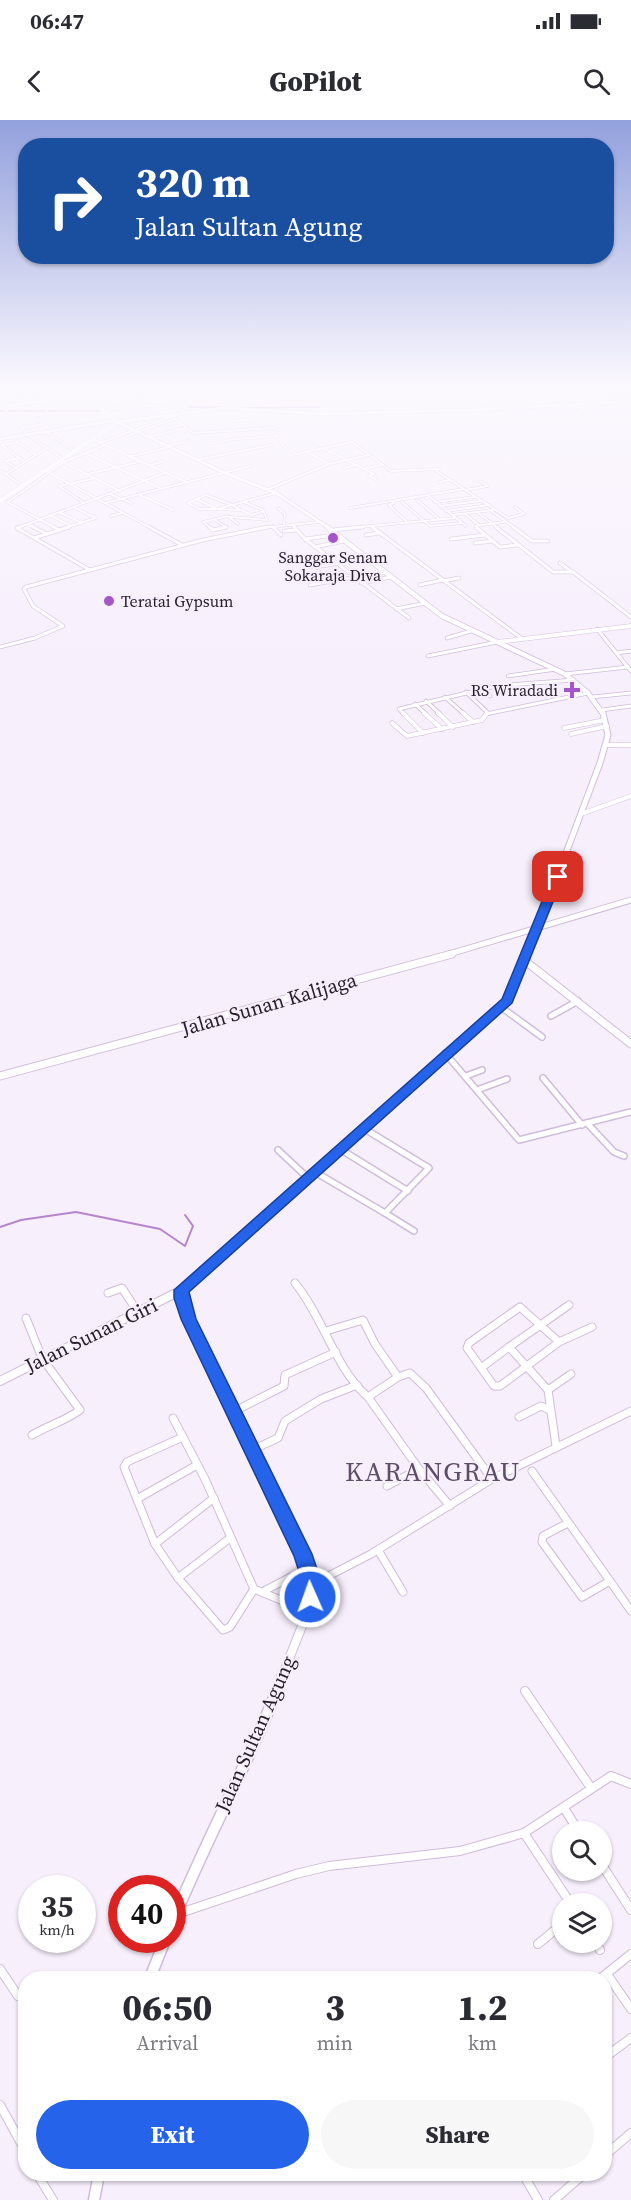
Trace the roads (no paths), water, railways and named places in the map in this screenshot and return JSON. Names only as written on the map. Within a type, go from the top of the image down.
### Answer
[{"type":"highway","points":[[1,500],[31,481]]},
{"type":"main road","points":[[248,481],[276,493],[344,540],[426,603],[471,631],[565,674],[590,695],[602,710],[607,726],[605,745],[537,930]]},
{"type":"street","points":[[16,481],[23,486]]},
{"type":"street","points":[[8,502],[35,481]]},
{"type":"street","points":[[64,481],[182,545]]},
{"type":"street","points":[[83,481],[59,487],[84,503]]},
{"type":"street","points":[[102,481],[120,491]]},
{"type":"street","points":[[90,570],[17,528],[144,481]]},
{"type":"street","points":[[144,481],[161,489]]},
{"type":"street","points":[[105,503],[190,481]]},
{"type":"street","points":[[269,489],[288,481]]},
{"type":"street","points":[[440,482],[445,481]]},
{"type":"street","points":[[452,481],[508,518]]},
{"type":"street","points":[[350,508],[488,486],[480,481]]},
{"type":"street","points":[[469,485],[475,488]]},
{"type":"street","points":[[128,488],[173,510]]},
{"type":"street","points":[[419,489],[466,526]]},
{"type":"street","points":[[264,511],[252,514],[241,510],[232,505],[220,500],[206,495],[188,504],[204,511],[217,509],[232,505],[244,502],[276,493]]},
{"type":"street","points":[[110,494],[131,503]]},
{"type":"street","points":[[406,521],[389,505],[428,496]]},
{"type":"street","points":[[435,502],[475,496]]},
{"type":"street","points":[[220,500],[228,498]]},
{"type":"street","points":[[196,499],[217,509],[238,524]]},
{"type":"street","points":[[1,500],[59,530]]},
{"type":"street","points":[[417,500],[439,519]]},
{"type":"street","points":[[440,506],[482,501]]},
{"type":"street","points":[[228,516],[242,515],[253,522],[267,519],[264,511],[244,502]]},
{"type":"street","points":[[402,502],[432,527],[462,524]]},
{"type":"street","points":[[446,511],[489,505]]},
{"type":"street","points":[[34,538],[98,519],[73,507]]},
{"type":"street","points":[[500,519],[524,514],[515,507]]},
{"type":"street","points":[[278,508],[284,513],[284,525]]},
{"type":"street","points":[[305,538],[371,526],[439,519],[495,509]]},
{"type":"street","points":[[214,530],[201,522],[215,520],[241,510]]},
{"type":"street","points":[[490,510],[504,522]]},
{"type":"street","points":[[499,512],[519,510]]},
{"type":"street","points":[[59,512],[82,523]]},
{"type":"street","points":[[477,512],[553,572],[572,572]]},
{"type":"street","points":[[111,516],[122,513]]},
{"type":"street","points":[[465,514],[479,525]]},
{"type":"street","points":[[50,515],[71,526]]},
{"type":"street","points":[[205,532],[226,527],[215,520]]},
{"type":"street","points":[[519,545],[500,547],[475,526],[507,521],[535,542],[548,542]]},
{"type":"street","points":[[0,647],[35,638],[63,626],[33,606],[24,588],[160,553],[182,545],[272,526],[319,522]]},
{"type":"street","points":[[27,524],[47,534]]},
{"type":"street","points":[[292,524],[334,564],[409,618]]},
{"type":"street","points":[[272,526],[281,535]]},
{"type":"street","points":[[371,526],[521,638]]},
{"type":"street","points":[[284,531],[297,530]]},
{"type":"street","points":[[366,535],[380,533]]},
{"type":"street","points":[[451,539],[485,535]]},
{"type":"street","points":[[315,547],[344,540]]},
{"type":"street","points":[[475,543],[493,541]]},
{"type":"street","points":[[396,545],[402,543]]},
{"type":"street","points":[[560,563],[631,617]]},
{"type":"street","points":[[321,566],[334,564]]},
{"type":"street","points":[[318,571],[324,576],[320,581]]},
{"type":"street","points":[[310,585],[320,581],[385,572]]},
{"type":"street","points":[[361,582],[391,577]]},
{"type":"street","points":[[420,585],[459,578]]},
{"type":"street","points":[[396,609],[426,603]]},
{"type":"street","points":[[468,607],[476,605]]},
{"type":"street","points":[[428,656],[521,638],[631,626]]},
{"type":"street","points":[[597,629],[631,671]]},
{"type":"street","points":[[447,638],[471,631]]},
{"type":"street","points":[[617,653],[631,651]]},
{"type":"street","points":[[623,661],[631,660]]},
{"type":"street","points":[[565,674],[628,667]]},
{"type":"street","points":[[508,676],[557,669]]},
{"type":"street","points":[[423,733],[399,709],[483,689],[573,680]]},
{"type":"street","points":[[502,686],[508,692]]},
{"type":"street","points":[[483,689],[490,696]]},
{"type":"street","points":[[466,692],[487,712]]},
{"type":"street","points":[[487,712],[590,695],[631,693]]},
{"type":"street","points":[[445,697],[473,722]]},
{"type":"street","points":[[426,701],[453,727]]},
{"type":"street","points":[[415,704],[442,729]]},
{"type":"street","points":[[602,710],[631,706]]},
{"type":"street","points":[[392,723],[406,736],[483,720],[487,712]]},
{"type":"street","points":[[564,728],[605,720]]},
{"type":"street","points":[[572,734],[607,726]]},
{"type":"street","points":[[605,745],[631,745]]},
{"type":"street","points":[[581,814],[631,795]]},
{"type":"street","name":"Jalan Sunan Kalijaga","points":[[0,1076],[130,1043],[537,930],[631,900]]},
{"type":"street","points":[[182,1290],[446,1053],[501,1007],[511,996],[537,930]]},
{"type":"street","points":[[524,960],[631,1044]]},
{"type":"street","points":[[551,1016],[578,1001]]},
{"type":"street","points":[[501,1007],[543,1037]]},
{"type":"street","points":[[446,1053],[519,1140],[631,1112]]},
{"type":"street","points":[[466,1076],[482,1070]]},
{"type":"street","points":[[543,1078],[584,1124],[614,1152],[624,1156]]},
{"type":"street","points":[[477,1090],[507,1079]]},
{"type":"street","points":[[363,1128],[428,1167],[428,1170],[385,1213]]},
{"type":"street","points":[[340,1149],[408,1191]]},
{"type":"street","points":[[278,1150],[312,1175],[385,1213],[414,1231]]},
{"type":"street","points":[[295,1282],[357,1385],[419,1469],[450,1506]]},
{"type":"street","points":[[108,1293],[122,1288],[137,1311]]},
{"type":"street","name":"Jalan Sunan Giri","points":[[0,1381],[182,1290]]},
{"type":"street","name":"Jalan Sultan Agung","points":[[182,1290],[181,1298],[189,1319],[233,1412],[254,1449],[308,1568],[313,1584],[307,1611],[268,1714],[186,1889]]},
{"type":"street","points":[[481,1368],[569,1305]]},
{"type":"street","points":[[559,1342],[518,1307],[469,1343],[467,1348],[496,1387],[559,1342],[592,1327]]},
{"type":"street","points":[[26,1318],[42,1358],[80,1410],[65,1421],[56,1421],[32,1436]]},
{"type":"street","points":[[326,1331],[363,1320],[375,1344],[398,1377]]},
{"type":"street","points":[[509,1347],[548,1390],[556,1446]]},
{"type":"street","points":[[233,1412],[284,1386],[285,1375],[336,1352]]},
{"type":"street","points":[[368,1397],[398,1377],[410,1373],[420,1381],[492,1479]]},
{"type":"street","points":[[548,1390],[571,1374]]},
{"type":"street","points":[[254,1449],[278,1438],[285,1421],[321,1399],[357,1385]]},
{"type":"street","points":[[519,1417],[541,1406],[550,1410]]},
{"type":"street","points":[[313,1584],[378,1550],[492,1479],[528,1467],[556,1446],[631,1411]]},
{"type":"street","points":[[173,1418],[258,1591],[307,1611]]},
{"type":"street","points":[[183,1437],[125,1465],[154,1544],[178,1578],[223,1630],[230,1627],[258,1591],[308,1568]]},
{"type":"street","points":[[137,1499],[197,1465]]},
{"type":"street","points":[[528,1467],[631,1611]]},
{"type":"street","points":[[387,1486],[419,1469]]},
{"type":"street","points":[[154,1544],[214,1498]]},
{"type":"street","points":[[568,1523],[543,1536],[542,1542],[580,1595],[585,1596],[610,1581]]},
{"type":"street","points":[[178,1578],[230,1538]]},
{"type":"street","points":[[378,1550],[403,1592]]},
{"type":"street","points":[[525,1691],[591,1788]]},
{"type":"street","points":[[186,1914],[277,1880],[329,1866],[460,1851],[524,1833],[611,1776],[631,1784]]},
{"type":"street","points":[[564,1808],[572,1821]]},
{"type":"street","points":[[524,1833],[564,1893]]},
{"type":"street","points":[[612,1881],[631,1910]]},
{"type":"street","points":[[538,1944],[552,1932]]},
{"type":"street","points":[[153,1971],[160,1953]]},
{"type":"street","points":[[610,1971],[631,1954]]},
{"type":"street","points":[[0,1970],[3,1982],[18,1996]]},
{"type":"street","points":[[612,1986],[631,2009]]},
{"type":"street","points":[[612,2052],[631,2038]]},
{"type":"street","points":[[0,2105],[18,2138]]},
{"type":"street","points":[[612,2149],[631,2133]]},
{"type":"street","points":[[41,2181],[53,2200]]},
{"type":"street","points":[[94,2200],[98,2181]]},
{"type":"street","points":[[527,2181],[538,2200]]},
{"type":"street","points":[[554,2200],[576,2181]]},
{"type":"waterway","points":[[0,1227],[21,1220],[76,1212],[160,1229],[185,1246],[193,1226],[185,1215]]},
{"type":"place","name":"Sanggar Senam Sokaraja Diva","points":[[333,538]]},
{"type":"place","name":"Teratai Gypsum","points":[[109,601]]},
{"type":"place","name":"RS Wiradadi","points":[[572,690]]},
{"type":"district","name":"KARANGRAU","points":[[433,1472]]}]
